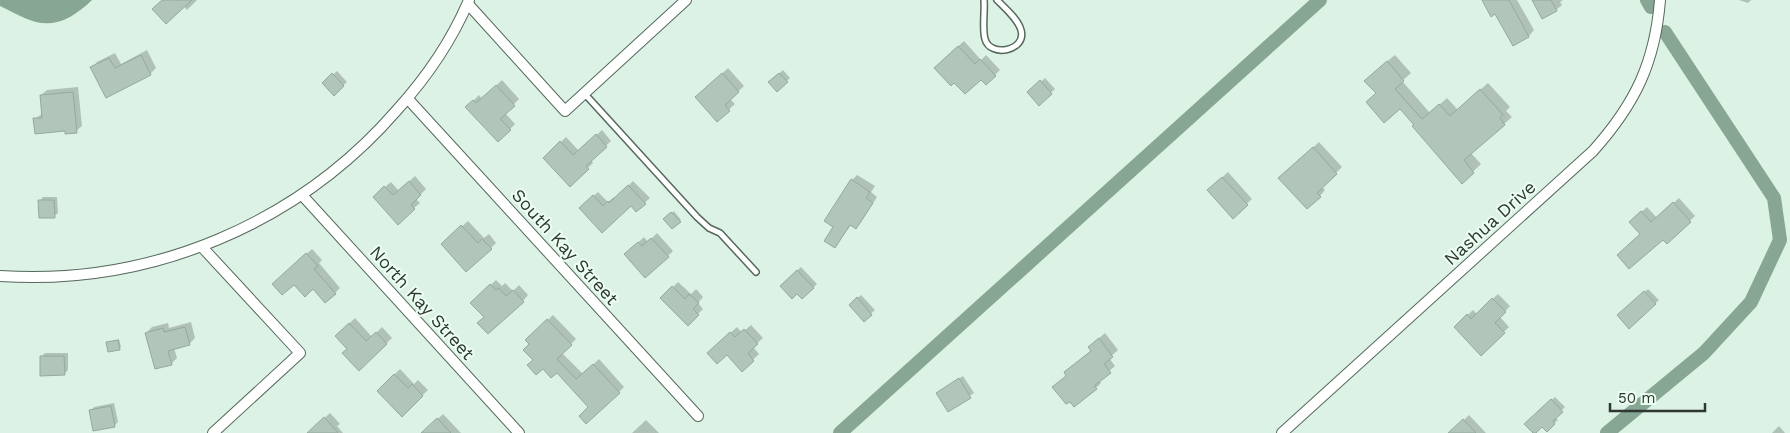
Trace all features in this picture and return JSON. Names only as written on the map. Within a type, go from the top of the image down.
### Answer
[{"type":"street","points":[[0,276],[57,276],[95,273],[160,260],[237,232],[271,214],[302,195],[355,154],[382,128],[427,73],[448,41],[468,2],[565,110],[686,0]]},
{"type":"street","name":"Nashua Drive","points":[[1282,433],[1593,152],[1624,114],[1638,89],[1648,65],[1655,37],[1660,0]]},
{"type":"street","name":"South Kay Street","points":[[408,98],[698,416]]},
{"type":"street","name":"North Kay Street","points":[[302,195],[519,433]]},
{"type":"street","points":[[202,246],[300,353],[213,433]]},
{"type":"lane","points":[[984,0],[985,39],[988,45],[1005,50],[1017,45],[1021,40],[1022,31],[1011,14],[997,0]]},
{"type":"lane","points":[[584,94],[697,217],[709,228],[720,233],[756,272]]},
{"type":"shaded area","points":[[0,0],[92,0],[70,17],[52,23],[43,23],[27,19],[0,6]]},
{"type":"building","points":[[162,0],[192,0],[166,24],[152,9]]},
{"type":"building","points":[[1482,0],[1509,0],[1529,37],[1513,46],[1495,14],[1491,17]]},
{"type":"building","points":[[1532,0],[1551,0],[1557,11],[1542,19]]},
{"type":"building","points":[[958,46],[975,64],[980,59],[996,76],[986,85],[981,80],[965,94],[954,83],[951,86],[934,68]]},
{"type":"building","points":[[141,55],[151,75],[106,98],[90,67],[109,58],[115,68]]},
{"type":"building","points":[[1387,61],[1404,81],[1395,89],[1422,119],[1439,104],[1450,116],[1480,89],[1503,115],[1500,118],[1505,125],[1464,160],[1474,173],[1462,184],[1412,126],[1414,125],[1400,109],[1384,123],[1366,102],[1376,93],[1364,81]]},
{"type":"building","points":[[332,73],[344,86],[334,96],[322,83]]},
{"type":"building","points":[[722,73],[739,92],[725,105],[730,111],[717,122],[695,97]]},
{"type":"building","points":[[779,73],[788,82],[777,92],[768,82]]},
{"type":"building","points":[[1040,80],[1052,94],[1039,106],[1027,92]]},
{"type":"building","points":[[496,85],[515,106],[500,119],[511,130],[498,142],[465,107],[473,100],[476,103]]},
{"type":"building","points":[[73,92],[77,133],[65,134],[65,131],[35,134],[33,118],[42,118],[40,95]]},
{"type":"building","points":[[596,134],[607,147],[586,166],[589,169],[570,187],[543,158],[560,141],[573,155]]},
{"type":"building","points":[[1313,147],[1337,174],[1317,193],[1321,197],[1307,209],[1278,178]]},
{"type":"building","points":[[1222,177],[1248,205],[1233,219],[1207,190]]},
{"type":"building","points":[[851,179],[870,192],[866,198],[873,203],[856,229],[850,225],[835,248],[824,241],[833,227],[824,221]]},
{"type":"building","points":[[409,181],[421,195],[411,205],[415,209],[398,225],[373,197],[384,186],[393,195]]},
{"type":"building","points":[[628,185],[646,204],[636,212],[631,206],[602,233],[579,208],[593,195],[603,206],[608,201],[609,203]]},
{"type":"building","points":[[38,200],[54,200],[55,218],[39,218]]},
{"type":"building","points":[[1673,202],[1691,222],[1667,244],[1663,240],[1629,269],[1617,255],[1640,234],[1629,222],[1641,211],[1651,222]]},
{"type":"building","points":[[671,212],[681,222],[672,229],[663,219]]},
{"type":"building","points":[[461,225],[478,243],[482,239],[492,249],[466,272],[441,244]]},
{"type":"building","points":[[651,238],[669,257],[645,278],[624,254],[638,242],[642,246]]},
{"type":"building","points":[[306,253],[318,266],[314,269],[336,294],[325,303],[313,289],[305,297],[294,285],[282,295],[272,284]]},
{"type":"building","points":[[797,270],[814,288],[802,299],[797,294],[792,299],[780,286]]},
{"type":"building","points":[[490,284],[496,290],[499,288],[506,296],[513,290],[524,302],[488,334],[477,323],[484,317],[470,303]]},
{"type":"building","points":[[672,286],[685,299],[689,294],[699,303],[693,309],[699,315],[688,326],[660,298]]},
{"type":"building","points":[[1644,291],[1656,304],[1629,329],[1617,315]]},
{"type":"building","points":[[857,297],[872,315],[864,322],[849,305]]},
{"type":"building","points":[[1492,298],[1506,312],[1495,323],[1505,333],[1481,356],[1454,327],[1467,314],[1471,319]]},
{"type":"building","points":[[547,319],[572,345],[557,359],[576,379],[593,364],[620,393],[586,424],[579,416],[588,407],[557,373],[551,378],[543,369],[536,375],[527,365],[533,360],[523,350],[529,344],[525,340]]},
{"type":"building","points":[[349,323],[366,341],[376,332],[387,344],[359,371],[342,353],[347,349],[335,336]]},
{"type":"building","points":[[185,327],[190,345],[168,351],[172,365],[155,369],[145,333],[163,328],[164,332]]},
{"type":"building","points":[[744,329],[758,344],[748,353],[754,361],[742,372],[727,355],[717,364],[707,353],[730,332],[735,337]]},
{"type":"building","points":[[1099,338],[1113,357],[1104,364],[1111,373],[1094,386],[1097,389],[1074,407],[1070,402],[1066,404],[1052,387],[1066,376],[1064,372],[1091,351],[1088,347]]},
{"type":"building","points":[[118,340],[120,350],[108,352],[106,342]]},
{"type":"building","points":[[40,356],[64,356],[65,375],[40,376]]},
{"type":"building","points":[[394,374],[408,388],[412,384],[423,396],[402,417],[377,391]]},
{"type":"building","points":[[959,378],[971,398],[948,412],[936,393]]},
{"type":"building","points":[[1551,399],[1563,412],[1553,421],[1555,424],[1547,432],[1542,427],[1536,433],[1533,433],[1524,424]]},
{"type":"building","points":[[111,406],[115,427],[93,431],[89,410]]},
{"type":"building","points":[[324,417],[338,433],[307,433]]},
{"type":"building","points":[[437,418],[451,433],[421,433]]},
{"type":"building","points":[[1463,419],[1476,433],[1448,433]]},
{"type":"waterway","points":[[840,433],[1320,0]]},
{"type":"waterway","points":[[1647,0],[1651,7]]},
{"type":"waterway","points":[[1607,433],[1704,353],[1751,302],[1780,240],[1774,198],[1665,32]]}]
